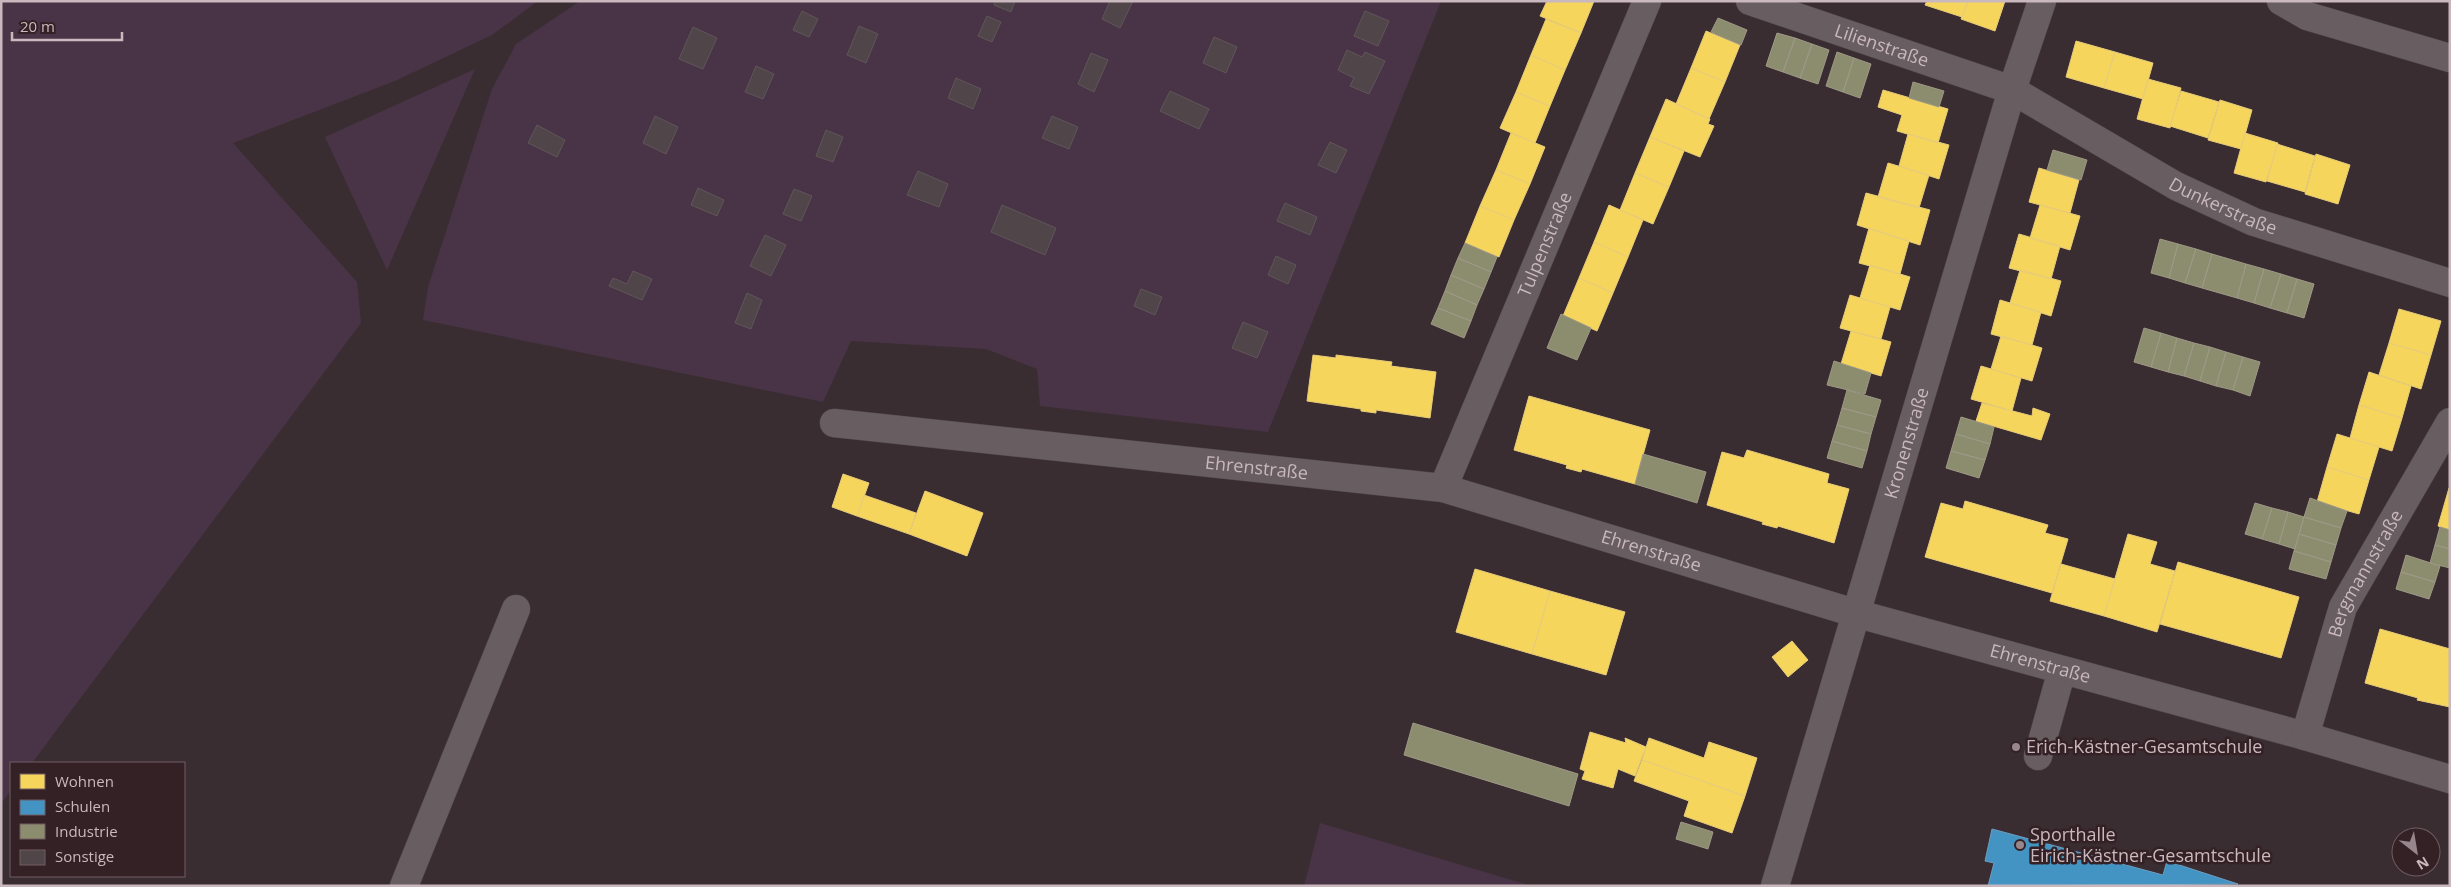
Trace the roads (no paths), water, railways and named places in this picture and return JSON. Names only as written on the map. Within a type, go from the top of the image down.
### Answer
[{"type":"street","name":"Tulpenstraße","points":[[1444,488],[1647,1]]},
{"type":"street","name":"Lilienstraße","points":[[1750,1],[2012,90]]},
{"type":"street","name":"Kronenstraße","points":[[1775,886],[1858,614],[2012,90],[2042,1]]},
{"type":"street","points":[[2281,1],[2306,16],[2450,58]]},
{"type":"street","name":"Dunkerstraße","points":[[2012,90],[2176,186],[2254,222],[2450,283]]},
{"type":"street","name":"Bergmannstraße","points":[[2305,736],[2343,607],[2450,422]]},
{"type":"street","name":"Ehrenstraße","points":[[834,423],[1444,488],[1858,614],[2305,736],[2450,779]]},
{"type":"street","points":[[404,886],[516,609]]},
{"type":"street","points":[[2038,756],[2062,670]]},
{"type":"place","name":"Erich-Kästner-Gesamtschule","points":[[2016,747]]},
{"type":"place","name":"Sporthalle Eirich-Kästner-Gesamtschule","points":[[2020,845]]}]
